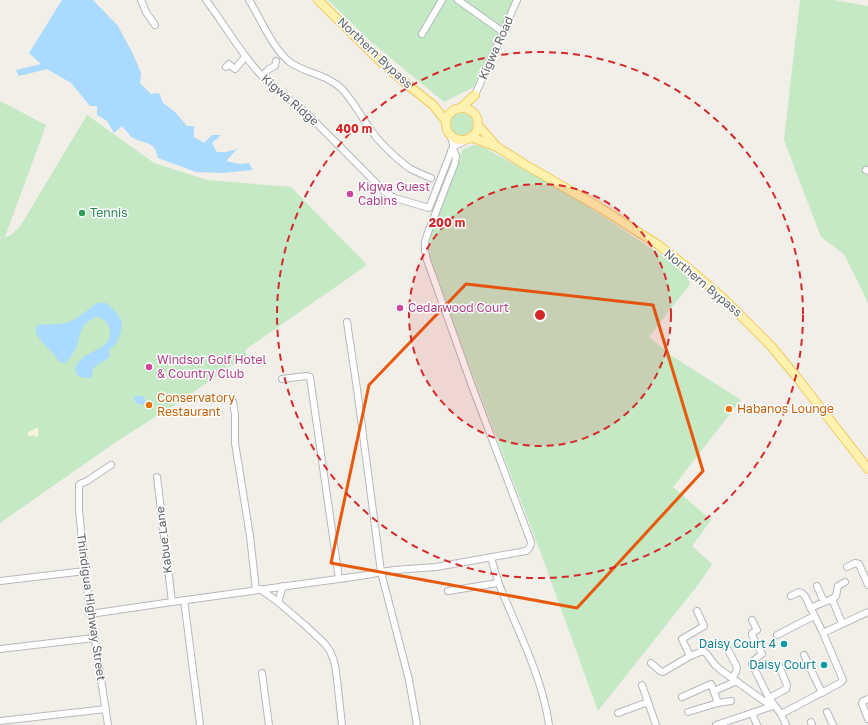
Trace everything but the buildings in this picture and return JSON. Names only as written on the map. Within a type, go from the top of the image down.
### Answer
[{"type":"main road","name":"Northern Bypass","points":[[318,0],[380,61],[433,104]]},
{"type":"main road","points":[[475,95],[462,107],[452,111],[449,114],[446,120],[446,129],[455,139],[460,140],[470,138],[496,147]]},
{"type":"main road","points":[[474,113],[475,95]]},
{"type":"main road","points":[[433,104],[452,111]]},
{"type":"main road","points":[[433,104],[446,120]]},
{"type":"main road","points":[[462,107],[470,109],[478,118],[476,132],[470,138]]},
{"type":"main road","points":[[478,125],[496,147]]},
{"type":"main road","name":"Northern Bypass","points":[[496,147],[599,207],[657,244],[721,296],[771,346],[868,469]]},
{"type":"street","points":[[141,0],[146,12],[155,25]]},
{"type":"street","name":"Kigwa Ridge","points":[[206,0],[245,57],[262,76],[316,123],[386,193],[395,198],[429,208],[452,149]]},
{"type":"street","points":[[249,0],[282,55],[300,68],[326,78],[336,84],[343,91],[370,130],[385,146],[410,168],[431,178]]},
{"type":"street","points":[[422,34],[442,0]]},
{"type":"street","points":[[458,0],[502,32]]},
{"type":"street","name":"Kigwa Road","points":[[475,95],[517,0]]},
{"type":"street","points":[[262,76],[269,69],[275,66],[276,61],[282,55]]},
{"type":"street","points":[[226,67],[229,64],[235,69],[245,57]]},
{"type":"street","points":[[90,614],[381,572],[436,566],[526,551],[529,549],[531,542],[472,386],[425,251],[427,235],[455,163],[456,153],[452,149],[453,144],[450,134]]},
{"type":"street","points":[[452,149],[470,138]]},
{"type":"street","points":[[347,322],[381,572],[408,680],[417,725]]},
{"type":"street","points":[[282,379],[306,376],[310,377],[339,579]]},
{"type":"street","points":[[233,402],[236,415],[235,443],[258,590]]},
{"type":"street","name":"Thindigua Highway Street","points":[[108,725],[90,614],[78,510],[80,484],[111,465]]},
{"type":"street","name":"Kabue Lane","points":[[157,477],[172,602]]},
{"type":"street","points":[[491,557],[498,583],[537,677],[545,703],[549,725]]},
{"type":"street","points":[[847,567],[855,563],[859,564],[868,585]]},
{"type":"street","points":[[0,580],[85,571]]},
{"type":"street","points":[[810,608],[832,599],[836,596],[838,586],[845,582]]},
{"type":"street","points":[[448,591],[498,583]]},
{"type":"street","points":[[278,602],[283,586]]},
{"type":"street","points":[[817,586],[824,602]]},
{"type":"street","points":[[258,590],[278,602],[317,636],[330,651],[336,671],[342,725]]},
{"type":"street","points":[[781,714],[843,680],[823,633],[802,593],[799,592],[791,596]]},
{"type":"street","points":[[832,599],[842,623]]},
{"type":"street","points":[[184,600],[200,725]]},
{"type":"street","points":[[690,656],[682,639],[704,626],[697,610]]},
{"type":"street","points":[[823,633],[868,612]]},
{"type":"street","points":[[778,635],[814,616]]},
{"type":"street","points":[[752,620],[758,630],[752,633],[752,635],[762,654],[752,661],[752,664],[773,706]]},
{"type":"street","points":[[0,650],[94,638]]},
{"type":"street","points":[[714,691],[734,679],[737,669],[725,644]]},
{"type":"street","points":[[651,663],[661,672],[690,656],[705,651],[714,665],[773,706],[781,714],[786,725]]},
{"type":"street","points":[[804,656],[822,692]]},
{"type":"street","points":[[769,698],[787,687],[779,666]]},
{"type":"street","points":[[262,673],[269,725]]},
{"type":"street","points":[[682,697],[710,684],[712,685],[718,703]]},
{"type":"street","points":[[642,685],[656,725]]},
{"type":"street","points":[[868,699],[862,704],[868,718]]},
{"type":"street","points":[[688,712],[718,703],[731,701]]},
{"type":"street","points":[[618,713],[648,702]]},
{"type":"street","points":[[716,725],[773,706]]},
{"type":"street","points":[[0,721],[106,709]]},
{"type":"street","points":[[827,712],[833,725]]},
{"type":"street","points":[[752,713],[757,725]]},
{"type":"highlighted area","points":[[466,284],[653,305],[703,471],[577,608],[331,563],[369,385]]},
{"type":"green space","points":[[328,0],[514,0],[474,87],[444,102],[370,41]]},
{"type":"green space","points":[[800,0],[834,0],[868,6],[868,304],[844,254],[821,237],[784,140]]},
{"type":"green space","points":[[0,101],[46,125],[5,237],[0,238]]},
{"type":"green space","points":[[462,113],[470,116],[473,124],[470,132],[462,135],[454,132],[451,124],[454,116]]},
{"type":"green space","points":[[87,115],[154,163],[207,180],[291,187],[367,265],[245,350],[247,355],[182,400],[116,442],[0,523],[0,239],[11,235],[21,225]]},
{"type":"green space","points":[[473,145],[483,147],[577,199],[685,271],[690,284],[649,337],[672,356],[741,400],[673,487],[711,520],[692,546],[712,564],[701,581],[598,711],[430,257],[429,245],[431,233],[462,150]]},
{"type":"sand","points":[[36,428],[39,430],[37,437],[34,435],[28,435],[28,432]]},
{"type":"water","points":[[62,0],[93,0],[118,26],[141,73],[140,83],[151,94],[159,93],[163,103],[176,113],[187,126],[194,126],[194,137],[204,143],[212,135],[221,135],[212,143],[217,152],[226,152],[237,149],[226,161],[240,164],[249,163],[253,170],[223,173],[196,172],[158,158],[153,146],[133,138],[122,126],[114,133],[107,121],[97,115],[97,106],[90,106],[71,83],[47,69],[19,76],[16,70],[41,64],[29,53]]},
{"type":"water","points":[[98,303],[107,303],[117,313],[122,322],[121,332],[116,344],[110,349],[110,357],[93,368],[92,377],[84,378],[77,375],[75,368],[83,357],[102,347],[108,341],[110,331],[109,325],[101,318],[96,317],[86,323],[81,332],[75,350],[66,363],[59,361],[42,342],[37,334],[36,327],[38,325],[69,322]]},
{"type":"water","points":[[140,395],[145,398],[145,404],[141,405],[135,402],[134,397]]},
{"type":"place","name":"Kigwa Guest Cabins","points":[[350,194]]},
{"type":"place","name":"Tennis","points":[[82,213]]},
{"type":"place","name":"Cedarwood Court","points":[[400,308]]},
{"type":"place","name":"Windsor Golf Hotel & Country Club","points":[[149,367]]},
{"type":"place","name":"Conservatory Restaurant","points":[[149,405]]},
{"type":"place","name":"Habanos Lounge","points":[[729,409]]},
{"type":"place","name":"Daisy Court 4","points":[[784,644]]},
{"type":"place","name":"Daisy Court","points":[[824,665]]}]
